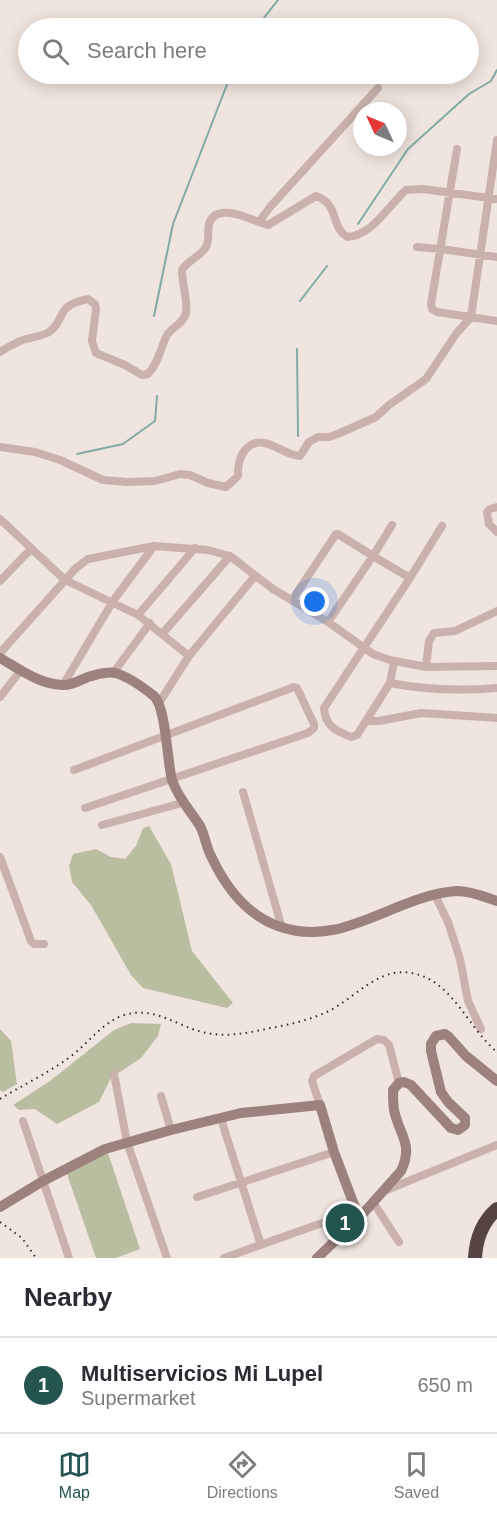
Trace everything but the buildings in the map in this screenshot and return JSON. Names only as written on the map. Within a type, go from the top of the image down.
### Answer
[{"type":"highway","points":[[475,1258],[478,1236],[497,1209]]},
{"type":"street","points":[[259,222],[378,88]]},
{"type":"street","points":[[0,447],[35,452],[60,460],[103,480],[155,481],[180,474],[226,487],[238,476],[238,463],[250,446],[259,443],[272,445],[294,456],[300,456],[309,442],[318,437],[329,437],[376,417],[426,378],[456,334],[471,317],[493,199],[497,140]]},
{"type":"street","points":[[457,149],[432,309],[437,312],[497,321]]},
{"type":"street","points":[[0,352],[23,339],[46,334],[52,330],[63,310],[71,304],[88,299],[95,304],[96,309],[92,332],[93,348],[96,353],[125,365],[141,375],[148,374],[152,371],[170,331],[185,315],[182,270],[206,248],[212,217],[221,212],[232,213],[268,225],[316,196],[331,205],[342,234],[353,237],[360,235],[380,218],[406,190],[423,189],[493,199]]},
{"type":"street","points":[[417,247],[497,257]]},
{"type":"street","points":[[497,507],[488,510],[487,519],[497,532]]},
{"type":"street","points":[[0,519],[65,580],[138,615],[189,656]]},
{"type":"street","points":[[328,622],[392,525]]},
{"type":"street","points":[[394,662],[390,683],[357,735],[351,737],[336,731],[326,722],[324,708],[442,526]]},
{"type":"street","points":[[292,600],[337,533],[410,578]]},
{"type":"street","points":[[63,685],[113,602],[154,546]]},
{"type":"street","points":[[0,653],[65,580],[88,559],[154,546],[195,548],[230,556],[255,576],[328,622],[364,648],[394,662],[426,667],[497,666]]},
{"type":"street","points":[[138,615],[195,548]]},
{"type":"street","points":[[0,581],[31,549]]},
{"type":"street","points":[[163,633],[230,556]]},
{"type":"street","points":[[159,703],[189,656],[255,576]]},
{"type":"street","points":[[426,667],[429,641],[434,633],[455,631],[497,611]]},
{"type":"street","points":[[114,672],[150,623]]},
{"type":"street","points":[[0,658],[44,681],[63,685],[98,674],[114,672],[155,697],[159,703],[172,779],[182,803],[201,828],[210,855],[222,877],[252,913],[261,920],[282,928],[319,933],[369,919],[411,901],[435,895],[459,891],[497,901]]},
{"type":"street","points":[[0,705],[0,696],[21,670]]},
{"type":"street","points":[[390,683],[415,688],[446,690],[497,688]]},
{"type":"street","points":[[74,770],[294,687],[300,693],[314,728],[308,733],[86,808]]},
{"type":"street","points":[[367,721],[422,713],[497,718]]},
{"type":"street","points":[[243,792],[282,928]]},
{"type":"street","points":[[102,825],[182,803]]},
{"type":"street","points":[[0,857],[31,941],[34,944],[44,944]]},
{"type":"street","points":[[435,895],[448,922],[460,959],[467,997],[481,1029]]},
{"type":"street","points":[[317,1258],[401,1171],[407,1155],[407,1147],[394,1111],[393,1090],[399,1083],[404,1082],[411,1085],[448,1125],[458,1130],[464,1128],[466,1121],[441,1092],[431,1051],[432,1040],[440,1034],[450,1037],[466,1056],[497,1081]]},
{"type":"street","points":[[357,1215],[312,1081],[314,1076],[377,1039],[384,1040],[389,1045],[399,1083]]},
{"type":"street","points":[[114,1074],[127,1142],[167,1258]]},
{"type":"street","points":[[160,1096],[171,1130]]},
{"type":"street","points":[[0,1207],[43,1181],[105,1149],[171,1130],[264,1110],[320,1105]]},
{"type":"street","points":[[221,1119],[261,1245]]},
{"type":"street","points":[[23,1121],[69,1258]]},
{"type":"street","points":[[382,1192],[497,1146]]},
{"type":"street","points":[[197,1197],[334,1152]]},
{"type":"street","points":[[373,1202],[399,1242]]},
{"type":"street","points":[[224,1258],[357,1215]]},
{"type":"green space","points":[[149,826],[171,864],[192,951],[233,1003],[227,1008],[143,988],[131,975],[91,905],[72,882],[69,866],[73,854],[96,849],[111,857],[125,859],[136,846],[143,828]]},
{"type":"green space","points":[[131,1023],[161,1024],[158,1036],[141,1058],[111,1078],[99,1102],[57,1124],[35,1109],[19,1110],[13,1105],[50,1081],[114,1030]]},
{"type":"green space","points":[[0,1029],[11,1041],[17,1084],[3,1092],[0,1090]]},
{"type":"green space","points":[[108,1153],[140,1249],[116,1258],[96,1258],[67,1174]]},
{"type":"waterway","points":[[264,18],[278,0]]},
{"type":"waterway","points":[[358,224],[408,149],[469,94],[491,81],[497,70]]},
{"type":"waterway","points":[[154,316],[173,224],[227,84]]},
{"type":"waterway","points":[[300,301],[327,266]]},
{"type":"waterway","points":[[297,349],[298,436]]},
{"type":"waterway","points":[[77,454],[123,444],[155,421],[157,396]]},
{"type":"railway","points":[[0,1099],[62,1063],[102,1028],[124,1015],[135,1013],[155,1015],[211,1034],[245,1033],[292,1024],[320,1015],[380,978],[403,972],[429,979],[440,987],[497,1052]]},
{"type":"railway","points":[[0,1222],[22,1238],[36,1258]]},
{"type":"place","name":"Multiservicios Mi Lupel","points":[[345,1223]]}]
